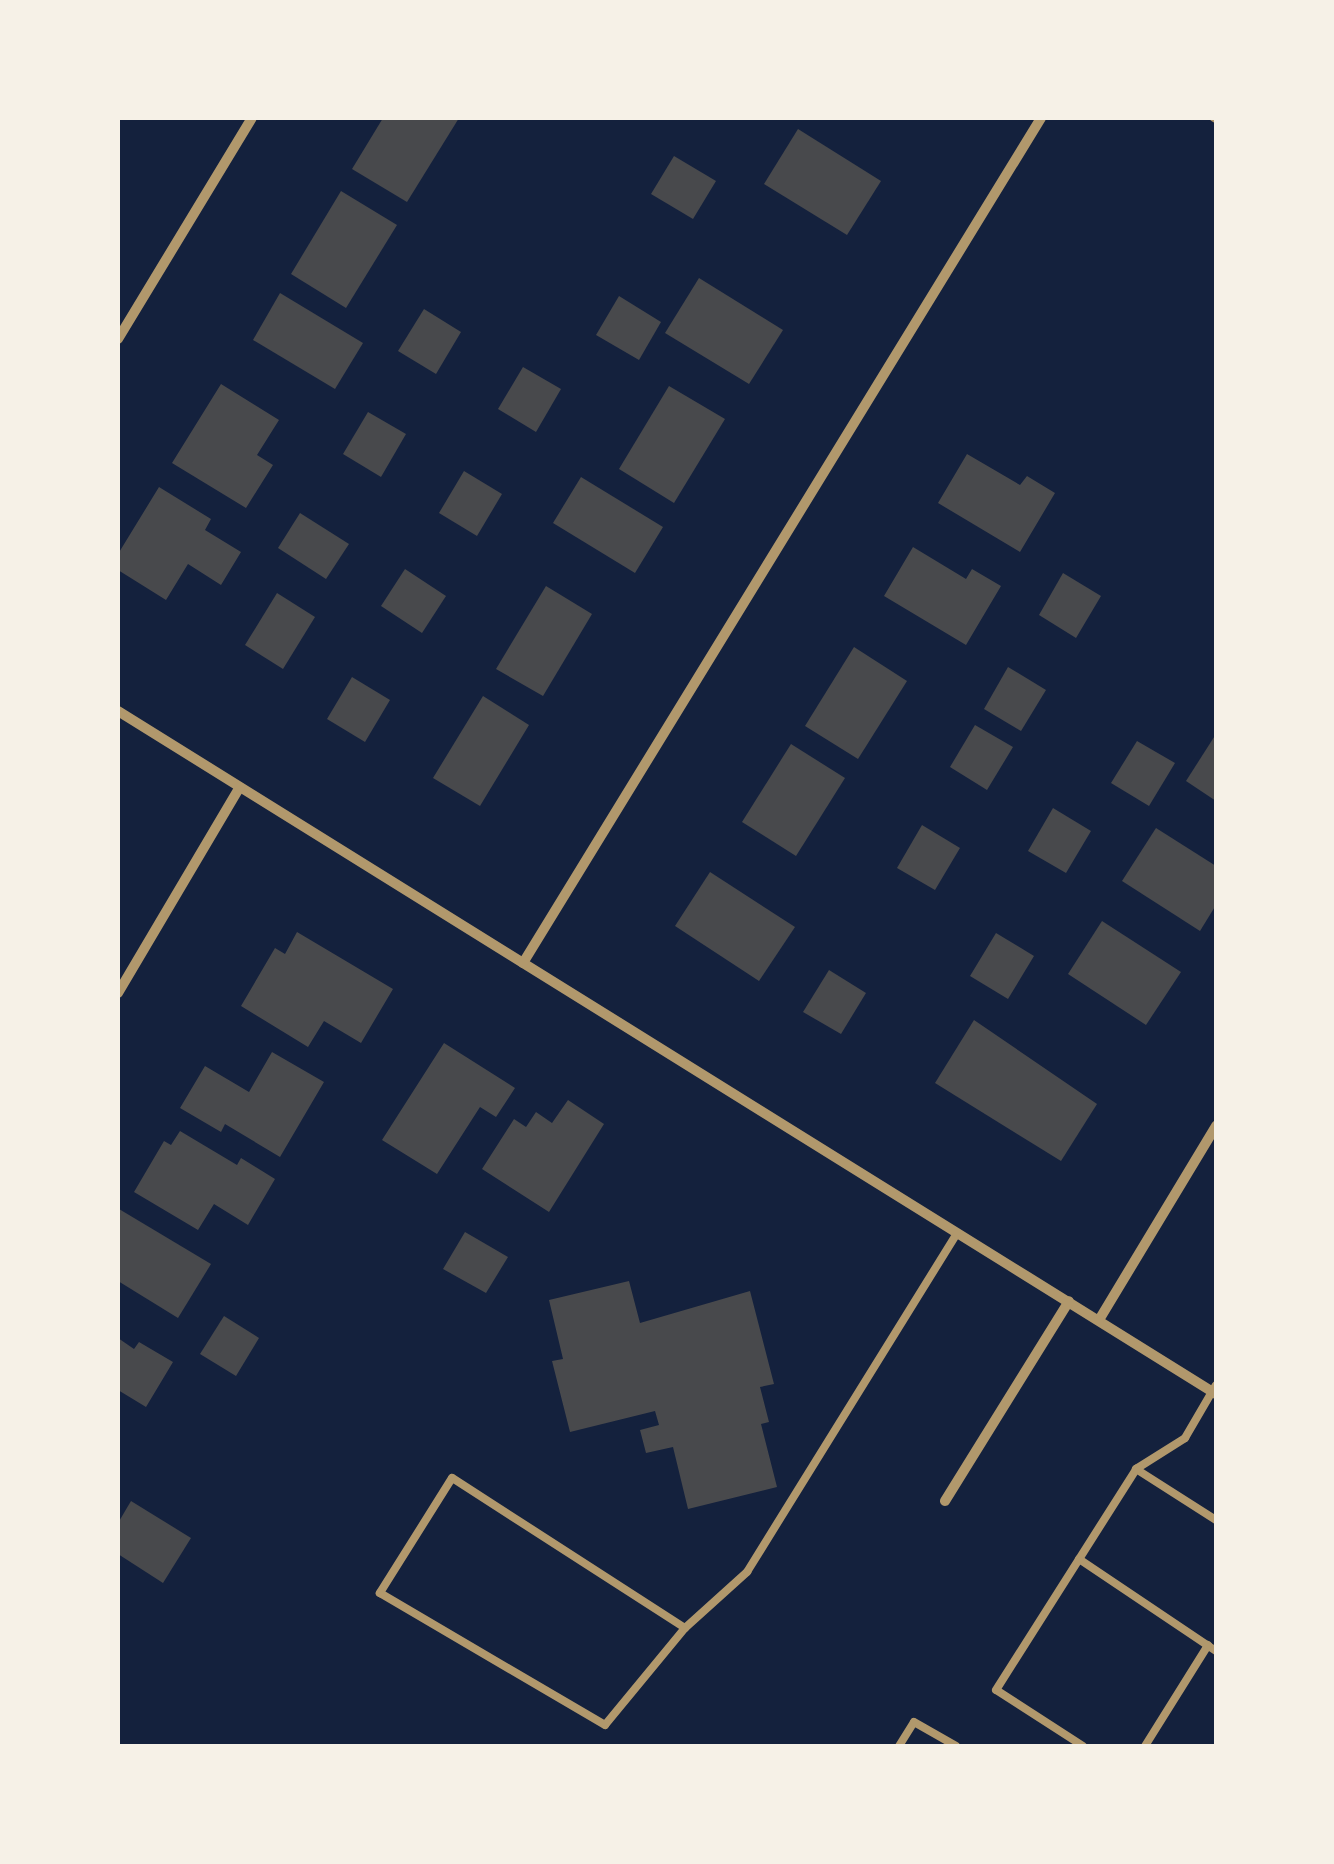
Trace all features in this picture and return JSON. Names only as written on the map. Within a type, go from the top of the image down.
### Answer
[{"type":"street","points":[[118,339],[252,118]]},
{"type":"street","points":[[523,963],[1041,118]]},
{"type":"street","points":[[118,711],[1215,1390]]},
{"type":"street","points":[[118,993],[240,787]]},
{"type":"street","points":[[1099,1320],[1216,1126]]},
{"type":"street","points":[[946,1501],[1068,1302]]},
{"type":"lane","points":[[685,1628],[452,1478],[380,1593],[604,1726],[685,1628],[747,1572],[957,1232]]},
{"type":"lane","points":[[1083,1746],[996,1690],[1136,1469],[1184,1438],[1215,1390]]},
{"type":"lane","points":[[1136,1469],[1216,1520]]},
{"type":"lane","points":[[1079,1559],[1212,1648],[1145,1746]]},
{"type":"lane","points":[[899,1746],[914,1722],[956,1746]]},
{"type":"building","points":[[383,118],[459,118],[407,202],[352,169]]},
{"type":"building","points":[[798,129],[881,181],[847,235],[764,184]]},
{"type":"building","points":[[674,156],[716,181],[693,219],[651,194]]},
{"type":"building","points":[[341,191],[397,225],[346,308],[291,274]]},
{"type":"building","points":[[699,278],[783,330],[749,384],[665,333]]},
{"type":"building","points":[[280,293],[363,343],[335,389],[253,340]]},
{"type":"building","points":[[619,296],[661,322],[639,360],[596,335]]},
{"type":"building","points":[[424,309],[461,332],[436,374],[398,351]]},
{"type":"building","points":[[523,367],[561,389],[536,432],[498,409]]},
{"type":"building","points":[[221,384],[279,420],[257,455],[273,465],[246,508],[172,463]]},
{"type":"building","points":[[669,386],[725,419],[674,503],[619,469]]},
{"type":"building","points":[[368,412],[406,434],[381,477],[343,454]]},
{"type":"building","points":[[967,454],[1020,485],[1027,476],[1055,493],[1020,552],[938,503]]},
{"type":"building","points":[[464,471],[502,494],[477,536],[439,513]]},
{"type":"building","points":[[581,477],[663,527],[635,573],[553,523]]},
{"type":"building","points":[[159,487],[211,519],[205,530],[241,552],[221,585],[188,564],[166,600],[118,570],[118,554]]},
{"type":"building","points":[[300,513],[349,544],[326,579],[278,548]]},
{"type":"building","points":[[913,547],[966,579],[972,569],[1001,586],[966,645],[884,596]]},
{"type":"building","points":[[405,569],[446,596],[422,633],[381,606]]},
{"type":"building","points":[[1063,573],[1101,596],[1076,638],[1039,615]]},
{"type":"building","points":[[546,586],[592,614],[543,696],[496,669]]},
{"type":"building","points":[[277,593],[315,617],[283,669],[245,645]]},
{"type":"building","points":[[854,647],[907,681],[858,759],[805,726]]},
{"type":"building","points":[[1008,667],[1046,690],[1021,731],[984,709]]},
{"type":"building","points":[[352,677],[390,700],[365,742],[327,719]]},
{"type":"building","points":[[483,696],[529,725],[480,806],[433,778]]},
{"type":"building","points":[[975,725],[1013,747],[987,790],[950,767]]},
{"type":"building","points":[[1216,734],[1216,801],[1186,781]]},
{"type":"building","points":[[1137,741],[1175,763],[1149,806],[1111,783]]},
{"type":"building","points":[[791,744],[845,778],[796,856],[742,822]]},
{"type":"building","points":[[1053,808],[1091,831],[1066,873],[1028,851]]},
{"type":"building","points":[[922,825],[960,848],[935,890],[897,868]]},
{"type":"building","points":[[1156,828],[1216,866],[1216,905],[1200,931],[1122,881]]},
{"type":"building","points":[[710,872],[795,927],[759,981],[675,926]]},
{"type":"building","points":[[1102,921],[1181,972],[1146,1025],[1068,974]]},
{"type":"building","points":[[297,932],[393,989],[361,1043],[324,1021],[308,1047],[241,1006],[275,948],[285,954]]},
{"type":"building","points":[[996,933],[1034,956],[1008,999],[970,976]]},
{"type":"building","points":[[829,970],[866,993],[841,1034],[803,1012]]},
{"type":"building","points":[[974,1020],[1097,1104],[1061,1161],[935,1083]]},
{"type":"building","points":[[444,1043],[515,1088],[496,1117],[480,1107],[437,1174],[382,1140]]},
{"type":"building","points":[[272,1052],[324,1082],[280,1157],[225,1124],[221,1132],[180,1108],[205,1066],[249,1092]]},
{"type":"building","points":[[568,1100],[604,1124],[549,1212],[482,1169],[514,1119],[526,1127],[536,1112],[552,1123]]},
{"type":"building","points":[[180,1131],[237,1165],[241,1158],[275,1179],[248,1225],[214,1204],[198,1230],[134,1192],[164,1141],[171,1145]]},
{"type":"building","points":[[119,1209],[211,1264],[178,1318],[118,1281]]},
{"type":"building","points":[[465,1232],[508,1257],[486,1293],[443,1269]]},
{"type":"building","points":[[629,1281],[640,1323],[750,1291],[774,1384],[760,1387],[769,1422],[761,1424],[777,1487],[688,1509],[673,1447],[646,1453],[640,1430],[659,1425],[655,1411],[570,1432],[552,1361],[563,1359],[549,1300]]},
{"type":"building","points":[[224,1316],[259,1338],[236,1376],[200,1354]]},
{"type":"building","points":[[118,1338],[134,1349],[139,1342],[173,1362],[146,1407],[118,1390]]},
{"type":"building","points":[[131,1501],[191,1538],[163,1583],[118,1554],[118,1523]]}]
